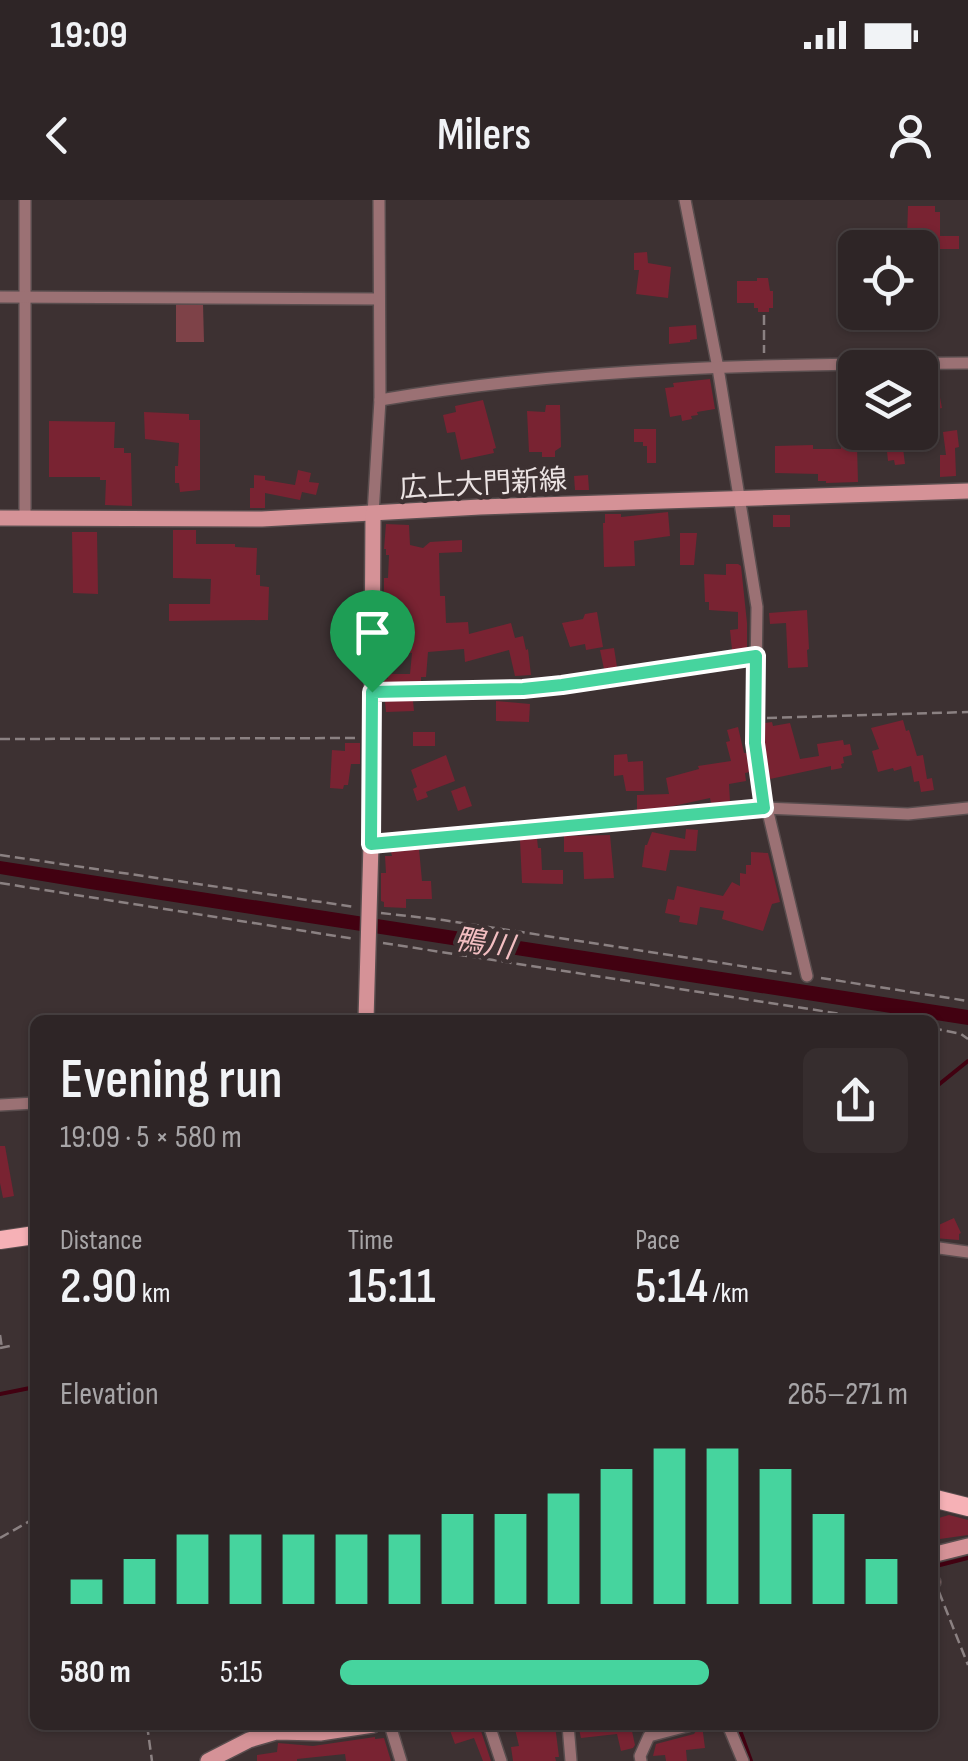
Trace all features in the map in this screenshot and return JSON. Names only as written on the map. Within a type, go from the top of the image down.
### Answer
[{"type":"main road","name":"広上大門新線","points":[[0,518],[262,520],[968,491]]},
{"type":"main road","points":[[366,1015],[373,514]]},
{"type":"main road","points":[[0,1240],[30,1235]]},
{"type":"main road","points":[[938,1500],[968,1507]]},
{"type":"main road","points":[[938,1554],[968,1546]]},
{"type":"main road","points":[[208,1761],[250,1740],[299,1730]]},
{"type":"street","points":[[25,200],[25,518]]},
{"type":"street","points":[[373,514],[380,400],[379,200]]},
{"type":"street","points":[[685,200],[741,498],[757,608],[755,743],[766,808],[807,976]]},
{"type":"street","points":[[0,297],[379,299]]},
{"type":"street","points":[[380,400],[512,381],[764,366],[968,362]]},
{"type":"street","points":[[372,692],[523,689],[756,656]]},
{"type":"street","points":[[371,844],[766,808],[908,814],[968,808]]},
{"type":"street","points":[[0,1104],[30,1104]]},
{"type":"street","points":[[938,1248],[968,1252]]},
{"type":"street","points":[[392,1730],[401,1761]]},
{"type":"street","points":[[492,1730],[501,1761]]},
{"type":"street","points":[[568,1730],[571,1761]]},
{"type":"street","points":[[641,1761],[648,1736],[671,1730]]},
{"type":"street","points":[[730,1730],[742,1761]]},
{"type":"path","points":[[764,315],[764,366]]},
{"type":"path","points":[[755,718],[968,712]]},
{"type":"path","points":[[0,739],[371,738]]},
{"type":"path","points":[[0,855],[968,1000]]},
{"type":"path","points":[[0,883],[848,1015]]},
{"type":"path","points":[[938,1029],[968,1039]]},
{"type":"path","points":[[0,1335],[1,1348],[14,1345]]},
{"type":"path","points":[[0,1538],[30,1521]]},
{"type":"path","points":[[938,1592],[968,1665]]},
{"type":"path","points":[[148,1730],[152,1761]]},
{"type":"shaded area","points":[[176,304],[203,304],[204,342],[176,342]]},
{"type":"water","name":"鴨川","points":[[0,861],[968,1010],[968,1025],[938,1020],[938,1015],[903,1015],[0,874]]},
{"type":"building","points":[[908,206],[935,206],[935,212],[940,212],[940,236],[959,236],[959,249],[938,249],[938,230],[907,230]]},
{"type":"building","points":[[647,252],[648,263],[671,267],[668,298],[636,294],[639,270],[634,270],[634,253]]},
{"type":"building","points":[[768,278],[773,291],[773,308],[769,312],[758,312],[754,303],[737,303],[737,281]]},
{"type":"building","points":[[696,325],[697,339],[669,344],[669,327]]},
{"type":"building","points":[[710,379],[715,409],[697,412],[692,419],[682,421],[681,415],[670,417],[665,388],[674,387],[673,383]]},
{"type":"building","points":[[483,400],[496,448],[494,453],[461,460],[455,432],[447,433],[443,415],[456,412],[455,406]]},
{"type":"building","points":[[546,405],[560,405],[561,447],[555,451],[555,457],[529,452],[527,411],[545,412]]},
{"type":"building","points":[[144,412],[189,414],[189,420],[200,420],[200,490],[180,492],[179,483],[175,483],[179,443],[145,439]]},
{"type":"building","points":[[49,421],[115,422],[114,448],[131,453],[132,506],[105,505],[106,480],[100,477],[49,477]]},
{"type":"building","points":[[634,429],[656,429],[656,463],[647,463],[647,446],[634,442]]},
{"type":"building","points":[[957,430],[956,476],[940,477],[940,455],[946,455],[943,432]]},
{"type":"building","points":[[813,445],[813,449],[857,450],[858,482],[826,483],[818,481],[818,474],[775,473],[775,446]]},
{"type":"building","points":[[887,450],[903,450],[905,464],[888,461]]},
{"type":"building","points":[[298,470],[311,473],[309,482],[319,483],[316,495],[302,492],[300,500],[265,493],[265,508],[250,508],[254,475],[295,485]]},
{"type":"building","points":[[588,475],[589,490],[575,490],[574,476]]},
{"type":"building","points":[[668,512],[670,536],[634,541],[635,566],[604,567],[605,514],[621,517]]},
{"type":"building","points":[[773,515],[790,515],[790,527],[773,527]]},
{"type":"building","points":[[386,524],[409,525],[410,545],[423,548],[430,542],[462,540],[462,552],[439,553],[440,596],[445,596],[446,623],[468,622],[469,634],[511,623],[515,638],[523,636],[528,649],[531,675],[515,676],[509,650],[465,662],[464,649],[428,652],[426,677],[421,677],[421,682],[384,682],[388,674],[410,674],[412,653],[392,651],[396,610],[384,610],[389,555],[384,549]]},
{"type":"building","points":[[173,530],[196,530],[196,544],[257,548],[256,575],[260,575],[260,586],[269,587],[268,620],[169,621],[169,604],[210,604],[211,579],[173,578]]},
{"type":"building","points":[[72,532],[97,532],[98,594],[73,593]]},
{"type":"building","points":[[680,533],[697,533],[694,565],[680,565]]},
{"type":"building","points":[[726,564],[741,566],[747,648],[732,650],[730,630],[738,629],[738,612],[709,610],[709,602],[705,602],[704,574],[726,575]]},
{"type":"building","points":[[807,610],[808,667],[788,668],[786,623],[770,624],[769,613]]},
{"type":"building","points":[[597,612],[603,647],[570,647],[562,623]]},
{"type":"building","points":[[614,648],[617,667],[604,669],[600,650]]},
{"type":"building","points":[[385,701],[413,701],[414,711],[386,712]]},
{"type":"building","points":[[496,701],[530,704],[529,722],[496,721]]},
{"type":"building","points":[[903,720],[917,756],[923,755],[927,779],[932,778],[934,790],[921,792],[911,766],[878,772],[872,751],[879,749],[871,728]]},
{"type":"building","points":[[772,722],[773,726],[790,723],[800,759],[819,756],[817,744],[843,740],[844,745],[850,744],[852,755],[843,757],[842,768],[831,770],[831,766],[770,779],[764,740],[765,723]]},
{"type":"building","points":[[738,727],[750,772],[745,773],[746,781],[729,784],[730,802],[711,803],[710,798],[637,810],[637,795],[669,794],[666,778],[699,769],[698,766],[731,761],[727,730]]},
{"type":"building","points":[[413,732],[435,732],[435,746],[413,746]]},
{"type":"building","points":[[345,743],[360,743],[360,764],[351,764],[348,785],[343,789],[330,788],[332,750],[345,751]]},
{"type":"building","points":[[627,754],[628,762],[643,761],[644,791],[626,791],[623,775],[614,776],[614,755]]},
{"type":"building","points":[[446,755],[455,781],[426,792],[428,797],[417,801],[411,770]]},
{"type":"building","points":[[465,786],[472,806],[458,811],[451,791]]},
{"type":"building","points":[[686,829],[698,830],[696,851],[670,850],[666,871],[642,867],[645,845],[652,832],[685,839]]},
{"type":"building","points":[[610,835],[614,878],[584,879],[583,852],[564,852],[564,836]]},
{"type":"building","points":[[537,838],[542,870],[563,870],[563,884],[522,883],[520,840]]},
{"type":"building","points":[[419,849],[422,881],[431,881],[432,899],[406,899],[406,908],[384,907],[381,873],[386,873],[385,856]]},
{"type":"building","points":[[751,852],[768,853],[780,902],[772,904],[763,931],[722,919],[724,911],[700,907],[697,925],[679,922],[680,916],[665,913],[677,886],[723,896],[732,882],[740,886],[740,873],[746,874],[746,865],[751,865]]},
{"type":"building","points":[[0,1146],[5,1146],[14,1196],[3,1198],[0,1183]]},
{"type":"building","points":[[954,1218],[961,1233],[959,1240],[938,1238],[938,1225]]},
{"type":"building","points":[[949,1515],[968,1520],[968,1535],[940,1539],[938,1518]]},
{"type":"building","points":[[450,1730],[481,1731],[491,1761],[483,1761],[474,1738],[455,1744]]},
{"type":"building","points":[[515,1730],[556,1730],[559,1757],[555,1757],[556,1761],[513,1761],[511,1747],[519,1746]]},
{"type":"building","points":[[579,1730],[637,1730],[632,1731],[633,1748],[621,1751],[617,1734],[581,1738]]},
{"type":"building","points":[[703,1730],[705,1748],[686,1750],[687,1761],[666,1761],[665,1755],[653,1756],[656,1744]]},
{"type":"building","points":[[384,1738],[391,1761],[346,1761],[345,1754],[297,1761],[257,1761],[257,1755],[277,1752],[278,1743],[313,1746]]},
{"type":"waterway","points":[[938,1085],[968,1061]]},
{"type":"waterway","points":[[0,1394],[30,1388]]},
{"type":"waterway","points":[[938,1566],[968,1558]]},
{"type":"waterway","points":[[740,1730],[751,1761]]},
{"type":"route","points":[[756,656],[755,743],[764,808],[371,844],[372,692],[523,689],[756,656]]}]
